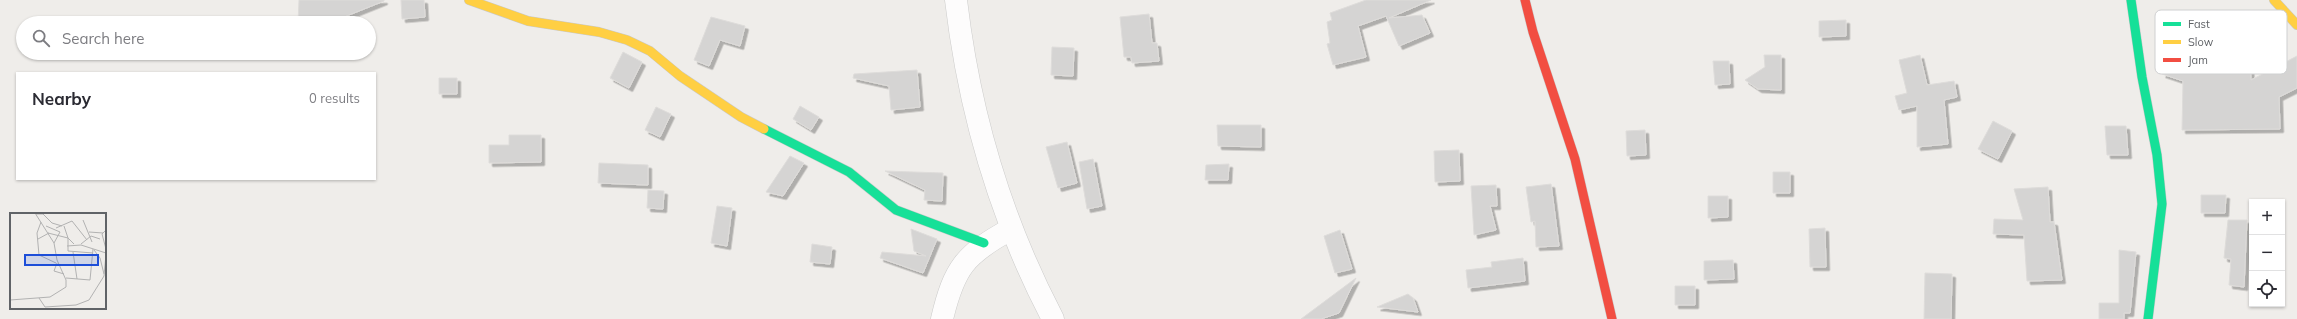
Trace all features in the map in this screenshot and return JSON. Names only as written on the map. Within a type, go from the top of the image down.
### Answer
[{"type":"street","points":[[469,0],[528,21],[599,32],[627,40],[650,51],[680,76],[741,117],[849,172],[896,210],[984,244]]},
{"type":"street","points":[[956,0],[960,29],[974,100],[989,160],[1010,229],[1053,319]]},
{"type":"street","points":[[1525,0],[1575,159],[1612,319]]},
{"type":"street","points":[[2131,0],[2142,77],[2157,155],[2162,204],[2148,319]]},
{"type":"street","points":[[2274,0],[2283,10]]},
{"type":"street","points":[[2287,14],[2297,25]]},
{"type":"street","points":[[942,319],[949,290],[960,267],[972,253],[984,244],[1010,229]]},
{"type":"building","points":[[299,0],[384,0],[346,16],[298,16]]},
{"type":"building","points":[[401,0],[424,0],[425,17],[402,19]]},
{"type":"building","points":[[1366,0],[1431,0],[1389,18],[1422,15],[1430,33],[1399,46],[1386,16],[1358,26],[1366,57],[1333,65],[1327,44],[1330,43],[1327,22],[1332,20],[1330,13]]},
{"type":"building","points":[[1149,14],[1152,43],[1157,43],[1159,61],[1132,63],[1131,57],[1124,57],[1120,17]]},
{"type":"building","points":[[711,17],[745,26],[740,46],[720,40],[709,66],[694,60]]},
{"type":"building","points":[[1846,20],[1846,36],[1819,37],[1819,21]]},
{"type":"building","points":[[1052,47],[1074,48],[1073,76],[1051,75]]},
{"type":"building","points":[[623,52],[642,62],[629,88],[610,78]]},
{"type":"building","points":[[1764,55],[1781,55],[1781,90],[1758,89],[1745,80],[1765,67]]},
{"type":"building","points":[[1920,55],[1927,85],[1954,81],[1957,97],[1944,100],[1948,144],[1917,147],[1917,106],[1899,110],[1895,96],[1907,93],[1899,60]]},
{"type":"building","points":[[2297,56],[2297,88],[2279,97],[2280,129],[2182,130],[2183,81],[2162,74],[2251,74],[2251,80],[2262,74],[2287,74],[2287,61]]},
{"type":"building","points":[[1713,61],[1729,61],[1730,84],[1715,85]]},
{"type":"building","points":[[917,70],[920,107],[891,110],[889,86],[853,78],[854,74]]},
{"type":"building","points":[[439,78],[457,78],[457,94],[439,94]]},
{"type":"building","points":[[800,106],[819,117],[811,130],[793,119]]},
{"type":"building","points":[[656,107],[671,114],[660,137],[645,130]]},
{"type":"building","points":[[1993,121],[2012,131],[1998,159],[1978,149]]},
{"type":"building","points":[[1217,125],[1261,125],[1261,147],[1218,146]]},
{"type":"building","points":[[2105,126],[2126,126],[2128,155],[2107,155]]},
{"type":"building","points":[[1645,130],[1646,155],[1627,156],[1626,131]]},
{"type":"building","points":[[509,135],[541,135],[541,162],[489,163],[489,145],[509,145]]},
{"type":"building","points":[[1067,142],[1077,183],[1058,188],[1046,147]]},
{"type":"building","points":[[1459,150],[1460,181],[1435,182],[1434,151]]},
{"type":"building","points":[[790,156],[804,163],[783,196],[766,192]]},
{"type":"building","points":[[1093,159],[1102,206],[1087,209],[1079,162]]},
{"type":"building","points":[[599,163],[648,165],[648,185],[598,183]]},
{"type":"building","points":[[1229,164],[1228,180],[1205,180],[1206,165]]},
{"type":"building","points":[[885,171],[943,173],[942,201],[924,200],[925,190]]},
{"type":"building","points":[[1773,172],[1790,172],[1790,193],[1773,193]]},
{"type":"building","points":[[1551,184],[1559,246],[1536,247],[1535,221],[1531,222],[1526,187]]},
{"type":"building","points":[[1496,185],[1497,206],[1490,206],[1496,230],[1474,235],[1471,186]]},
{"type":"building","points":[[2048,187],[2050,222],[2054,222],[2062,280],[2027,281],[2024,235],[1993,234],[1994,219],[2023,220],[2014,189]]},
{"type":"building","points":[[648,190],[664,191],[663,209],[647,208]]},
{"type":"building","points":[[2201,195],[2226,195],[2225,213],[2201,213]]},
{"type":"building","points":[[1708,196],[1728,196],[1728,217],[1708,218]]},
{"type":"building","points":[[717,206],[732,208],[727,246],[711,243]]},
{"type":"building","points":[[2228,220],[2247,220],[2244,287],[2229,285],[2231,259],[2224,258]]},
{"type":"building","points":[[1825,228],[1826,267],[1810,267],[1809,229]]},
{"type":"building","points":[[911,229],[937,239],[923,273],[880,258],[882,252],[926,256],[914,251]]},
{"type":"building","points":[[1340,230],[1352,269],[1335,273],[1324,236]]},
{"type":"building","points":[[812,244],[832,247],[830,264],[810,262]]},
{"type":"building","points":[[2119,250],[2136,252],[2130,313],[2124,313],[2124,319],[2099,319],[2099,303],[2119,303]]},
{"type":"building","points":[[1523,258],[1525,281],[1468,288],[1466,270],[1492,267],[1491,262]]},
{"type":"building","points":[[1733,260],[1734,279],[1704,280],[1704,261]]},
{"type":"building","points":[[1925,273],[1952,274],[1951,319],[1924,319]]},
{"type":"building","points":[[1356,278],[1339,313],[1321,319],[1301,319]]},
{"type":"building","points":[[1675,286],[1695,286],[1695,305],[1675,305]]},
{"type":"building","points":[[1408,294],[1413,298],[1418,312],[1377,307]]},
{"type":"traffic: fast","points":[[2131,0],[2142,77],[2157,155],[2162,204],[2148,319]]},
{"type":"traffic: fast","points":[[764,129],[849,172],[896,210],[984,243]]},
{"type":"traffic: slow","points":[[469,0],[528,21],[599,32],[627,40],[650,51],[680,76],[741,117],[764,129]]},
{"type":"traffic: slow","points":[[2274,0],[2283,10]]},
{"type":"traffic: slow","points":[[2287,14],[2297,25]]},
{"type":"traffic: jam","points":[[1525,0],[1533,32],[1575,159],[1612,319]]}]
